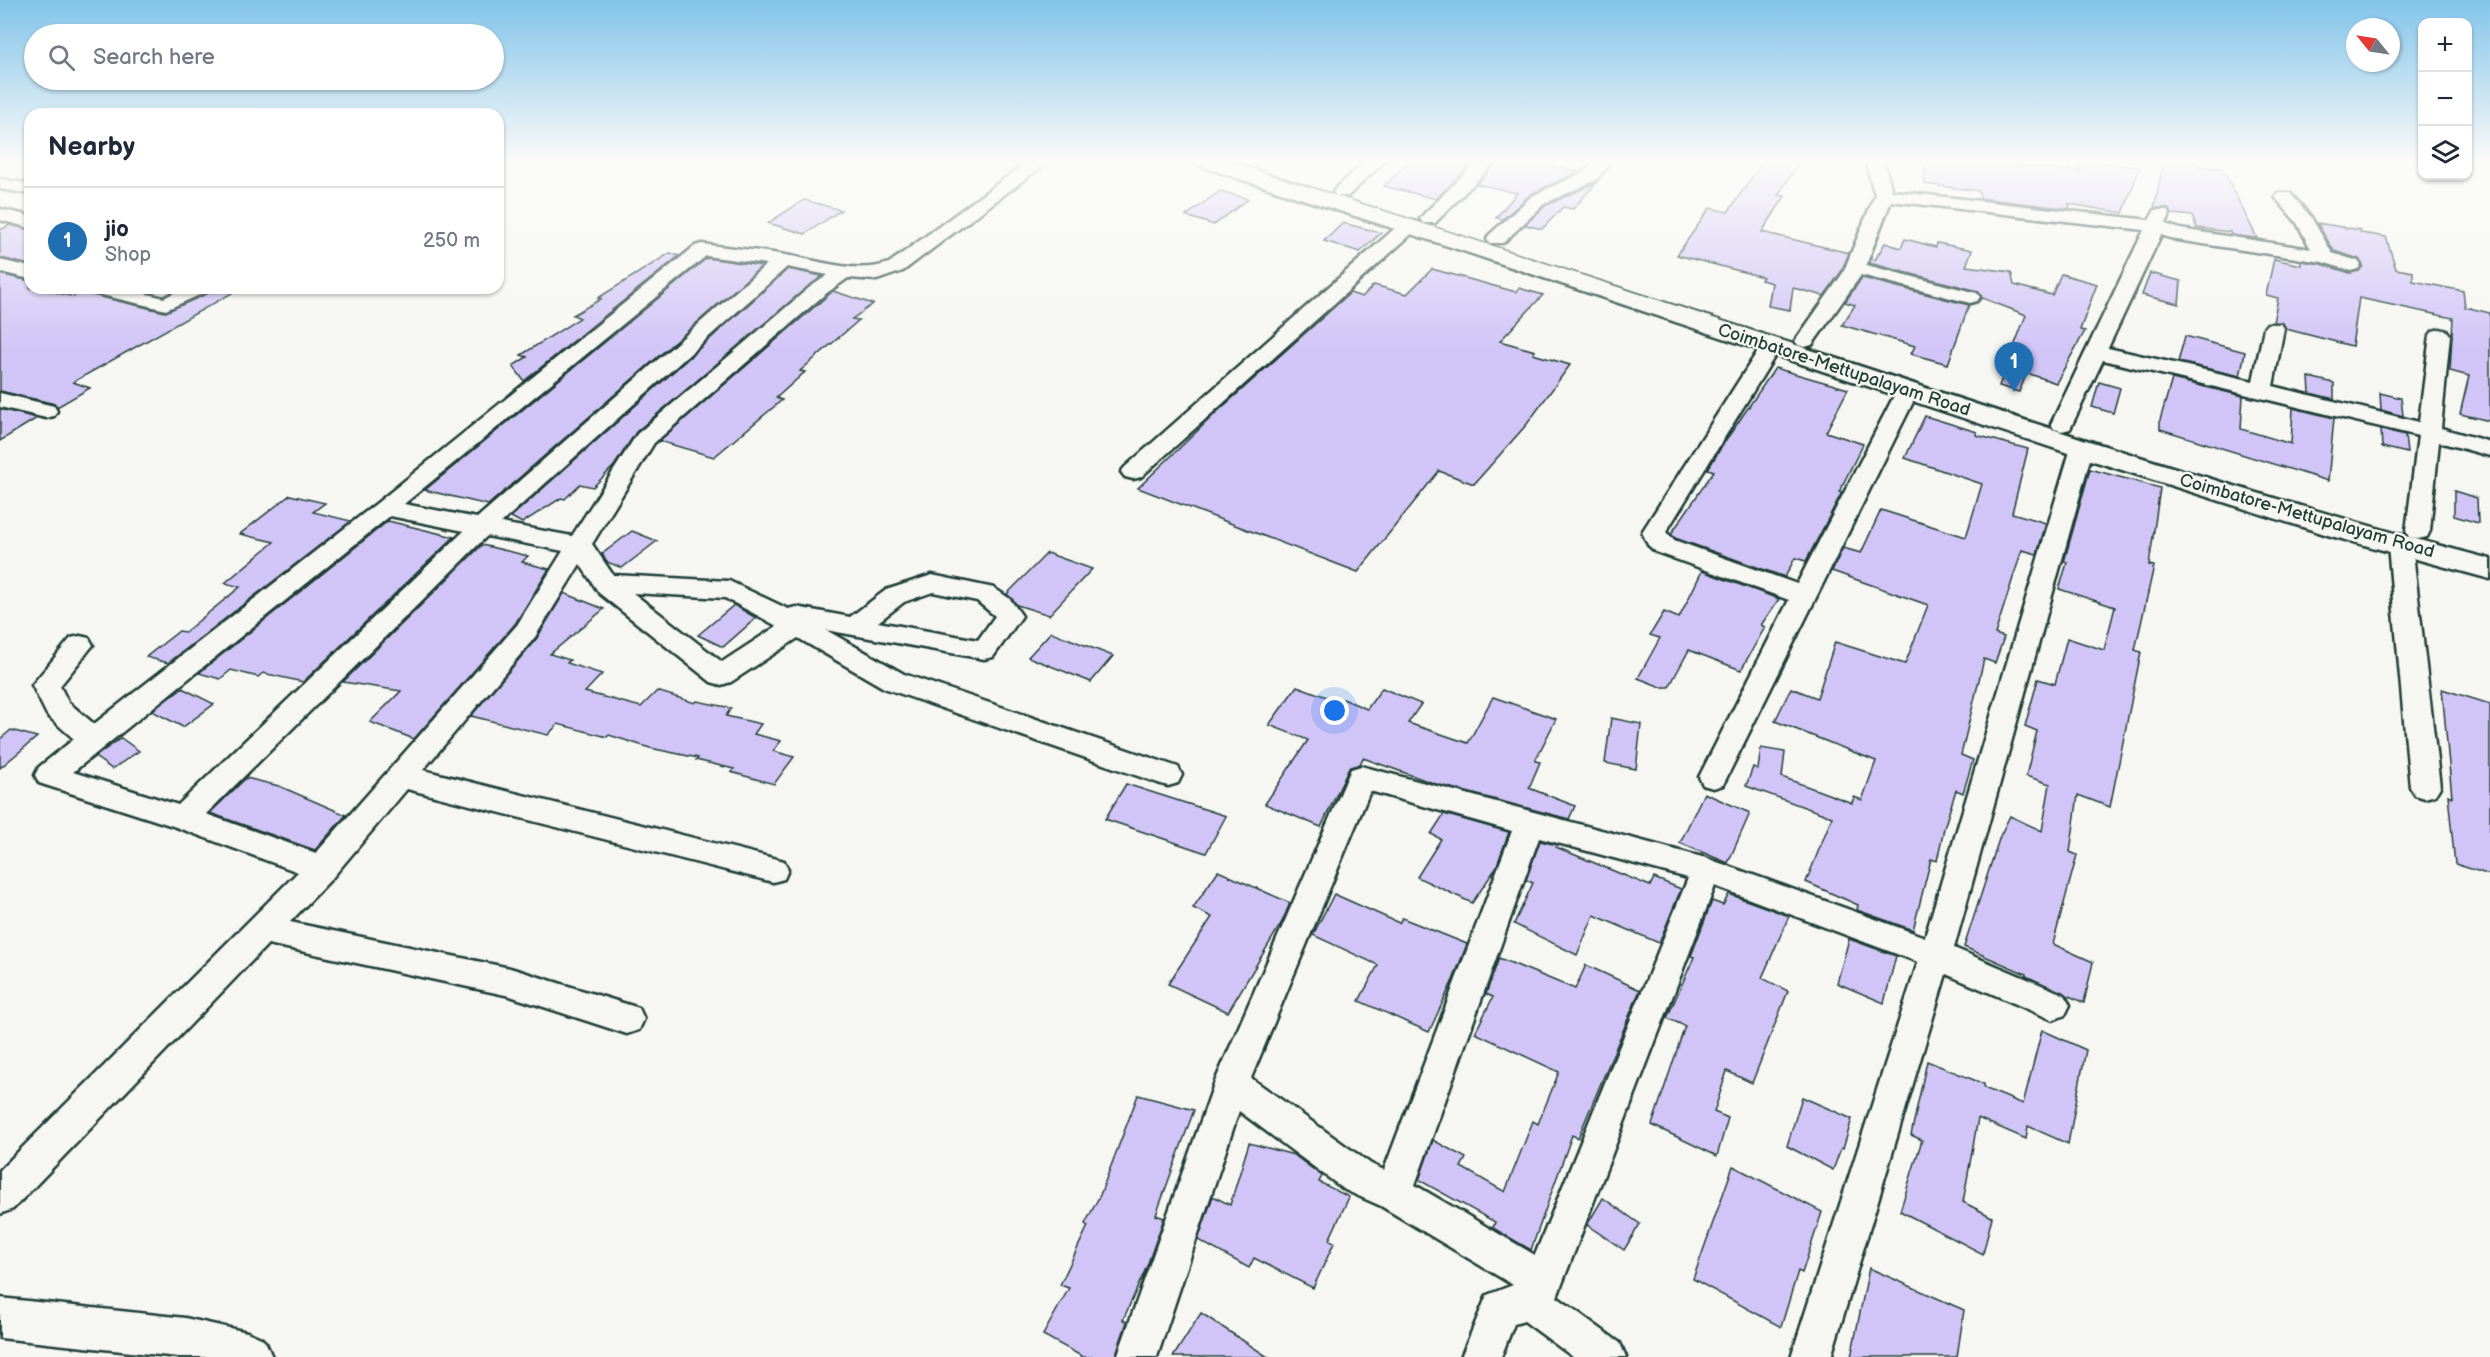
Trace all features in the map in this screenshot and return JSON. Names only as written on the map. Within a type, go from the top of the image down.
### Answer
[{"type":"highway","name":"Coimbatore-Mettupalayam Road","points":[[1423,223],[1907,392],[2074,437]]},
{"type":"highway","points":[[1425,223],[1496,239],[1805,341],[2144,460],[2409,538],[2490,551]]},
{"type":"highway","name":"Coimbatore-Mettupalayam Road","points":[[2409,538],[2490,569]]},
{"type":"street","points":[[322,868],[183,818],[49,775],[385,508],[702,250],[783,260],[844,272],[877,274],[896,267],[955,223]]},
{"type":"street","points":[[1133,472],[1417,223]]},
{"type":"street","points":[[1496,239],[1513,223]]},
{"type":"street","points":[[1805,341],[1855,268],[1873,223]]},
{"type":"street","points":[[1811,1357],[1936,955],[2096,352],[2155,223]]},
{"type":"street","points":[[2162,223],[2177,234],[2325,257],[2351,265]]},
{"type":"street","points":[[2307,223],[2325,257]]},
{"type":"street","points":[[183,818],[481,528],[783,260]]},
{"type":"street","points":[[0,266],[24,272]]},
{"type":"street","points":[[1855,268],[1970,297]]},
{"type":"street","points":[[0,1196],[322,868],[526,631],[581,546],[645,439],[817,291],[844,272]]},
{"type":"street","points":[[122,294],[166,304],[187,294]]},
{"type":"street","points":[[2262,390],[2274,328]]},
{"type":"street","points":[[2425,787],[2409,538],[2430,432],[2440,335]]},
{"type":"street","points":[[1771,346],[1654,532],[1657,539],[1665,546],[1804,596]]},
{"type":"street","points":[[2096,352],[2262,390],[2490,449]]},
{"type":"street","points":[[1713,777],[1907,392]]},
{"type":"street","points":[[0,400],[45,411]]},
{"type":"street","points":[[385,508],[581,546],[605,583],[721,675],[798,625]]},
{"type":"street","points":[[605,583],[729,590],[798,625],[894,681],[1168,776]]},
{"type":"street","points":[[775,613],[854,627],[984,650],[1009,616],[1001,605],[985,594],[932,583],[895,596],[854,627]]},
{"type":"street","points":[[80,645],[46,685],[57,708],[93,740]]},
{"type":"street","points":[[401,776],[773,870]]},
{"type":"street","points":[[1137,1357],[1231,1084],[1361,777],[1706,870],[1936,955],[2053,1005]]},
{"type":"street","points":[[1394,1193],[1529,824]]},
{"type":"street","points":[[1480,1357],[1501,1309],[1536,1291],[1706,870]]},
{"type":"street","points":[[261,929],[510,982],[627,1019]]},
{"type":"street","points":[[1231,1084],[1358,1177],[1394,1193],[1536,1291],[1606,1357]]},
{"type":"street","points":[[0,1318],[184,1338],[247,1352],[252,1357]]},
{"type":"building","points":[[769,223],[821,223],[805,234]]},
{"type":"building","points":[[1343,223],[1381,233],[1360,252],[1324,241]]},
{"type":"building","points":[[1527,223],[1547,223],[1542,229],[1525,225]]},
{"type":"building","points":[[1699,223],[1768,223],[1762,232],[1849,253],[1841,272],[1824,296],[1793,288],[1790,310],[1768,306],[1772,283],[1761,280],[1763,277],[1677,255]]},
{"type":"building","points":[[2195,223],[2250,223],[2257,238],[2231,235],[2230,232],[2197,228]]},
{"type":"building","points":[[2317,223],[2386,237],[2396,269],[2413,272],[2413,281],[2463,291],[2465,307],[2490,313],[2490,421],[2460,414],[2469,376],[2450,371],[2453,318],[2359,298],[2352,346],[2286,329],[2283,323],[2273,322],[2278,298],[2266,295],[2274,259],[2301,265],[2301,261],[2321,264],[2350,273],[2359,271],[2363,266],[2359,259],[2334,251]]},
{"type":"building","points":[[10,225],[24,228],[24,264],[0,258],[0,230]]},
{"type":"building","points":[[1905,239],[1936,247],[1937,243],[1972,250],[1966,266],[2011,272],[2014,285],[2052,295],[2061,274],[2097,284],[2080,330],[2085,331],[2056,383],[2027,373],[2019,392],[1999,386],[2026,315],[1982,298],[1978,291],[1869,263],[1871,259],[1875,260],[1885,243],[1901,248]]},
{"type":"building","points":[[670,253],[679,256],[524,381],[513,366],[527,357],[521,355],[580,318],[573,315]]},
{"type":"building","points":[[707,258],[762,266],[488,505],[425,490]]},
{"type":"building","points":[[788,269],[822,276],[636,432],[614,466],[593,487],[580,484],[565,499],[561,498],[522,523],[511,517]]},
{"type":"building","points":[[1432,269],[1516,292],[1519,288],[1543,295],[1500,341],[1535,351],[1533,354],[1570,365],[1527,424],[1474,484],[1439,471],[1358,572],[1138,488],[1218,411],[1350,293],[1362,297],[1374,285],[1407,294]]},
{"type":"building","points":[[2150,273],[2181,281],[2179,304],[2142,295]]},
{"type":"building","points":[[0,274],[24,280],[24,294],[63,294],[74,297],[74,294],[88,294],[165,312],[207,294],[230,294],[73,382],[90,388],[57,407],[55,404],[0,391]]},
{"type":"building","points":[[1862,278],[1969,305],[1948,364],[1911,354],[1915,346],[1842,325],[1855,305],[1845,302]]},
{"type":"building","points":[[833,291],[873,304],[852,319],[859,320],[800,371],[805,372],[776,398],[782,400],[714,457],[659,441]]},
{"type":"building","points":[[2185,336],[2245,352],[2240,376],[2178,362]]},
{"type":"building","points":[[1775,368],[1848,389],[1826,432],[1863,444],[1839,492],[1842,492],[1806,561],[1795,558],[1785,577],[1675,538],[1671,534],[1714,471],[1708,469],[1722,446]]},
{"type":"building","points":[[2309,377],[2334,383],[2334,399],[2310,393]]},
{"type":"building","points":[[2172,379],[2243,396],[2241,429],[2291,444],[2293,408],[2334,418],[2328,481],[2160,429],[2160,420]]},
{"type":"building","points":[[2099,382],[2120,388],[2113,413],[2092,407]]},
{"type":"building","points":[[2380,393],[2401,398],[2403,416],[2381,410]]},
{"type":"building","points":[[0,409],[37,418],[0,441]]},
{"type":"building","points":[[1925,416],[1977,432],[1976,435],[2028,449],[2012,513],[2046,523],[2037,554],[2022,550],[1995,634],[2004,637],[1995,663],[1984,659],[1961,755],[1973,760],[1963,793],[1956,790],[1937,861],[1931,859],[1913,930],[1857,910],[1858,905],[1806,882],[1832,817],[1746,786],[1753,767],[1758,769],[1761,748],[1785,752],[1782,777],[1852,803],[1854,797],[1862,800],[1876,761],[1775,721],[1791,688],[1817,698],[1835,642],[1905,664],[1928,605],[1832,571],[1843,548],[1861,553],[1881,510],[1966,537],[1982,484],[1905,458]]},
{"type":"building","points":[[2381,429],[2405,435],[2407,453],[2382,447]]},
{"type":"building","points":[[2090,469],[2160,488],[2149,565],[2154,566],[2135,650],[2141,652],[2110,807],[2078,795],[2070,852],[2077,855],[2053,944],[2093,962],[2084,1003],[1964,947],[2000,836],[2010,816],[2042,831],[2050,784],[2026,776],[2037,731],[2025,726],[2038,679],[2055,684],[2067,638],[2104,650],[2115,607],[2059,589],[2067,563],[2064,562]]},
{"type":"building","points":[[2454,491],[2477,498],[2478,523],[2454,516]]},
{"type":"building","points":[[290,495],[325,503],[313,512],[351,521],[168,663],[146,657],[179,631],[185,632],[240,587],[225,583],[274,542],[240,534]]},
{"type":"building","points":[[388,521],[454,537],[303,682],[263,673],[258,677],[231,670],[220,679],[199,673]]},
{"type":"building","points":[[632,531],[657,541],[622,568],[607,562],[602,554]]},
{"type":"building","points":[[482,545],[528,556],[522,562],[549,569],[515,624],[414,739],[370,722],[401,691],[343,682]]},
{"type":"building","points":[[1047,553],[1092,569],[1049,615],[1017,605],[1007,594]]},
{"type":"building","points":[[1702,571],[1779,599],[1761,625],[1765,627],[1741,670],[1689,650],[1669,687],[1661,687],[1638,678],[1660,638],[1650,635],[1664,612],[1679,618]]},
{"type":"building","points":[[564,593],[604,609],[550,654],[570,660],[567,663],[602,674],[585,692],[641,707],[657,691],[695,703],[697,701],[731,708],[726,716],[761,724],[754,734],[781,741],[773,751],[794,757],[774,784],[731,772],[734,769],[696,760],[698,758],[650,748],[609,735],[607,737],[558,724],[548,735],[471,716],[537,638]]},
{"type":"building","points":[[734,605],[756,618],[723,647],[698,635]]},
{"type":"building","points":[[1051,632],[1113,656],[1091,682],[1028,657]]},
{"type":"building","points":[[1297,686],[1340,702],[1343,699],[1367,709],[1382,688],[1421,704],[1408,723],[1468,743],[1493,697],[1556,719],[1535,761],[1540,762],[1529,788],[1575,806],[1569,819],[1436,784],[1363,758],[1360,764],[1349,768],[1321,827],[1265,804],[1308,740],[1269,725]]},
{"type":"building","points":[[182,688],[214,704],[183,727],[152,711]]},
{"type":"building","points":[[2442,689],[2490,704],[2490,875],[2455,864],[2448,795],[2452,797]]},
{"type":"building","points":[[1611,718],[1641,724],[1636,769],[1605,763]]},
{"type":"building","points":[[11,730],[37,737],[0,768],[0,739]]},
{"type":"building","points":[[121,738],[139,751],[112,769],[95,757]]},
{"type":"building","points":[[246,778],[279,786],[346,815],[315,850],[210,813]]},
{"type":"building","points":[[1126,784],[1226,816],[1206,853],[1105,819]]},
{"type":"building","points":[[1704,793],[1750,813],[1728,863],[1680,843]]},
{"type":"building","points":[[1444,814],[1509,832],[1496,868],[1472,903],[1417,877],[1441,839],[1431,834]]},
{"type":"building","points":[[1540,841],[1557,845],[1556,847],[1650,886],[1654,878],[1681,889],[1659,943],[1594,915],[1577,955],[1514,924],[1533,883],[1526,880]]},
{"type":"building","points":[[1218,871],[1290,903],[1282,922],[1228,1012],[1168,984],[1212,917],[1193,908]]},
{"type":"building","points":[[1334,894],[1399,923],[1402,918],[1467,944],[1429,1032],[1359,1001],[1378,965],[1313,935]]},
{"type":"building","points":[[1729,894],[1789,916],[1762,978],[1788,991],[1752,1083],[1727,1071],[1714,1112],[1728,1118],[1717,1156],[1652,1125],[1685,1026],[1667,1018],[1694,957],[1691,956],[1712,901],[1723,905]]},
{"type":"building","points":[[1849,939],[1896,956],[1884,1003],[1837,983]]},
{"type":"building","points":[[1499,958],[1575,989],[1586,965],[1640,990],[1578,1138],[1572,1135],[1531,1250],[1493,1228],[1495,1222],[1419,1180],[1433,1140],[1466,1158],[1461,1167],[1505,1192],[1533,1121],[1538,1124],[1559,1072],[1475,1033],[1493,997],[1486,994]]},
{"type":"building","points":[[2042,1030],[2086,1050],[2068,1144],[2028,1126],[2026,1139],[1978,1118],[1963,1202],[1992,1217],[1983,1254],[1900,1211],[1922,1140],[1911,1135],[1927,1061],[1984,1084],[1984,1088],[2023,1104]]},
{"type":"building","points":[[1138,1095],[1194,1110],[1156,1215],[1164,1218],[1147,1266],[1123,1320],[1127,1322],[1115,1357],[1083,1357],[1043,1335],[1069,1288],[1060,1285],[1088,1226],[1085,1224],[1100,1195]]},
{"type":"building","points":[[1802,1097],[1852,1119],[1843,1149],[1841,1148],[1833,1170],[1787,1146]]},
{"type":"building","points":[[1249,1143],[1294,1155],[1322,1176],[1319,1182],[1349,1197],[1329,1240],[1334,1243],[1313,1288],[1254,1258],[1249,1268],[1198,1240],[1213,1196],[1230,1205]]},
{"type":"building","points":[[1733,1166],[1822,1212],[1802,1273],[1798,1271],[1781,1327],[1693,1279]]},
{"type":"building","points":[[1603,1198],[1640,1224],[1624,1250],[1587,1225]]},
{"type":"building","points":[[1869,1268],[1964,1310],[1957,1357],[1851,1357]]},
{"type":"building","points":[[1201,1313],[1268,1357],[1173,1357]]},
{"type":"place","name":"jio","points":[[2014,392]]}]
